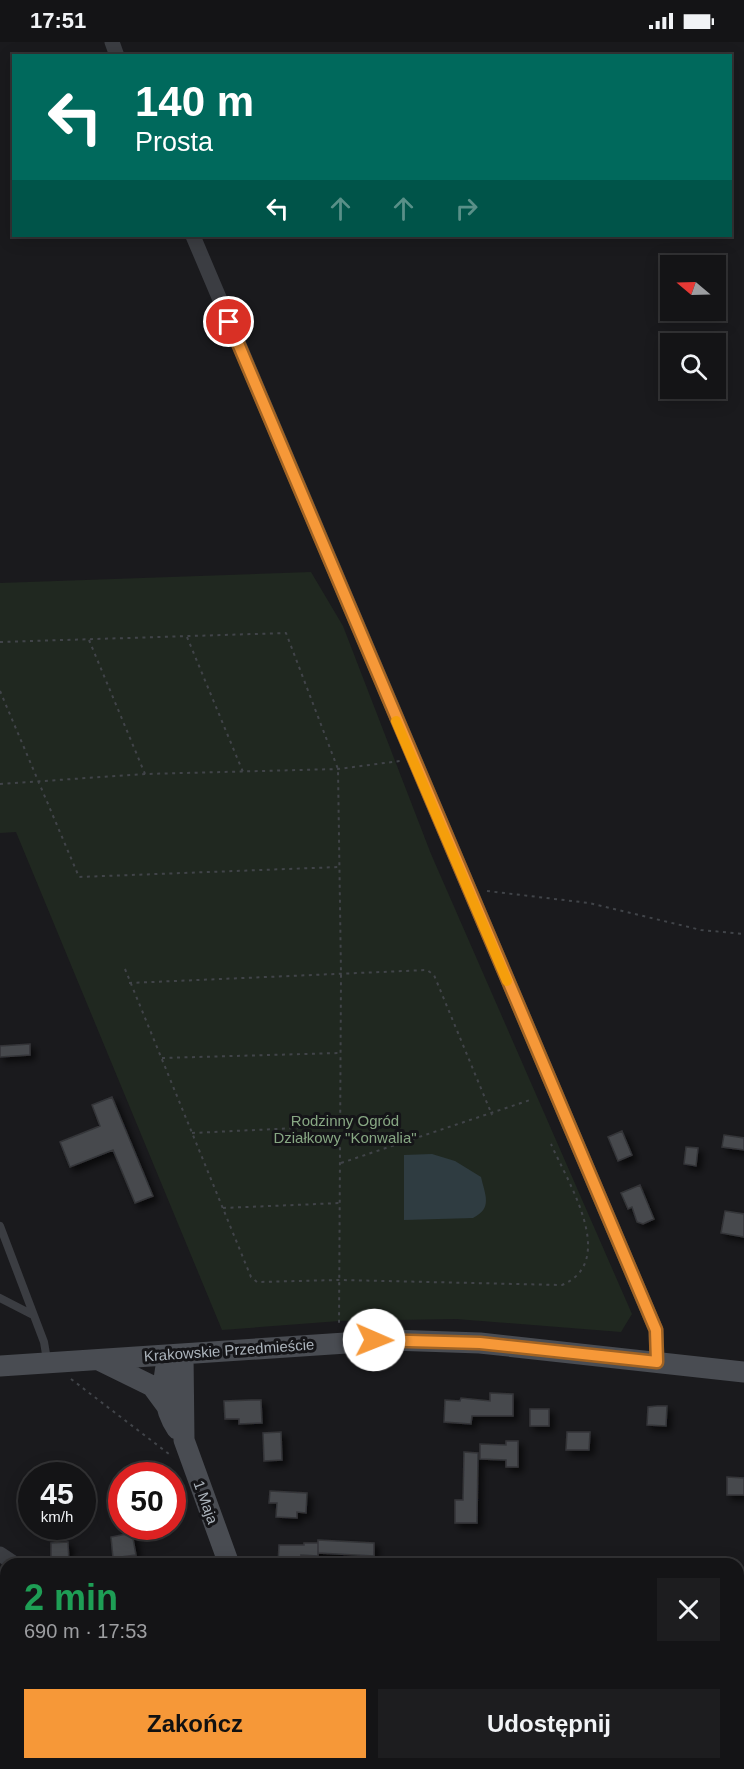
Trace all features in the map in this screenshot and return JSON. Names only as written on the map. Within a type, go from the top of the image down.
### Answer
[{"type":"main road","name":"Krakowskie Przedmieście","points":[[0,1366],[392,1340],[480,1343],[744,1372]]},
{"type":"main road","name":"1 Maja","points":[[177,1355],[163,1382],[168,1408],[178,1448],[226,1558]]},
{"type":"main road","name":"1 Maja","points":[[177,1355],[178,1448]]},
{"type":"main road","name":"1 Maja","points":[[99,1360],[152,1386],[168,1408]]},
{"type":"street","points":[[193,237],[656,1330],[657,1362]]},
{"type":"lane","points":[[0,1226],[44,1342],[48,1363]]},
{"type":"lane","points":[[0,1298],[33,1315]]},
{"type":"path","points":[[0,642],[286,633],[338,769],[341,974],[339,1321]]},
{"type":"path","points":[[187,637],[243,772]]},
{"type":"path","points":[[89,640],[145,774]]},
{"type":"path","points":[[0,691],[79,877],[339,867]]},
{"type":"path","points":[[0,784],[145,774],[338,769],[395,763]]},
{"type":"path","points":[[470,893],[517,893],[630,911],[717,933],[744,934]]},
{"type":"path","points":[[125,969],[251,1277],[257,1282],[339,1280],[562,1285],[570,1281],[589,1250],[589,1231],[551,1144]]},
{"type":"path","points":[[129,983],[431,972],[492,1115]]},
{"type":"path","points":[[161,1059],[340,1053]]},
{"type":"path","points":[[340,1163],[492,1115],[530,1100]]},
{"type":"path","points":[[192,1133],[339,1126]]},
{"type":"path","points":[[224,1208],[340,1203]]},
{"type":"path","points":[[70,1378],[178,1448]]},
{"type":"green space","name":"Rodzinny Ogród Działkowy \"Konwalia\"","points":[[311,572],[343,626],[431,854],[632,1314],[621,1332],[456,1319],[339,1321],[222,1330],[16,832],[0,833],[0,583]]},
{"type":"shaded area","points":[[432,1154],[455,1161],[481,1177],[486,1200],[479,1214],[473,1218],[404,1220],[404,1155]]},
{"type":"building","points":[[30,1044],[30,1055],[0,1057],[0,1046]]},
{"type":"building","points":[[112,1097],[153,1196],[135,1203],[113,1150],[70,1167],[60,1142],[100,1126],[92,1105]]},
{"type":"building","points":[[622,1131],[632,1155],[618,1161],[608,1137]]},
{"type":"building","points":[[724,1135],[744,1138],[744,1150],[722,1147]]},
{"type":"building","points":[[686,1147],[698,1148],[696,1166],[684,1164]]},
{"type":"building","points":[[640,1185],[654,1219],[643,1224],[637,1222],[632,1207],[628,1209],[621,1193]]},
{"type":"building","points":[[725,1211],[744,1214],[744,1237],[721,1233]]},
{"type":"building","points":[[490,1393],[513,1394],[513,1416],[472,1416],[471,1424],[444,1422],[445,1400],[460,1401],[461,1398],[490,1401]]},
{"type":"building","points":[[261,1400],[262,1423],[239,1424],[239,1419],[225,1419],[224,1401]]},
{"type":"building","points":[[667,1406],[666,1426],[647,1425],[648,1407]]},
{"type":"building","points":[[530,1409],[549,1409],[549,1426],[530,1426]]},
{"type":"building","points":[[281,1432],[282,1460],[264,1461],[263,1433]]},
{"type":"building","points":[[567,1432],[590,1432],[589,1450],[566,1450]]},
{"type":"building","points":[[506,1441],[518,1441],[518,1467],[506,1467],[506,1460],[480,1459],[480,1444],[506,1445]]},
{"type":"building","points":[[464,1452],[478,1453],[477,1523],[455,1523],[455,1500],[463,1500]]},
{"type":"building","points":[[727,1477],[744,1478],[744,1495],[727,1495]]},
{"type":"building","points":[[270,1491],[307,1493],[306,1513],[297,1512],[297,1518],[276,1517],[277,1503],[269,1503]]},
{"type":"building","points":[[111,1540],[133,1540],[136,1555],[113,1558]]},
{"type":"building","points":[[318,1540],[374,1543],[374,1556],[318,1553]]},
{"type":"building","points":[[68,1542],[69,1558],[51,1558],[51,1543]]},
{"type":"building","points":[[304,1543],[318,1543],[318,1556],[301,1555],[301,1558],[278,1558],[279,1545],[304,1545]]},
{"type":"slow traffic","points":[[396,721],[507,981]]},
{"type":"route","points":[[229,322],[656,1330],[657,1362],[480,1343],[374,1340]]}]
